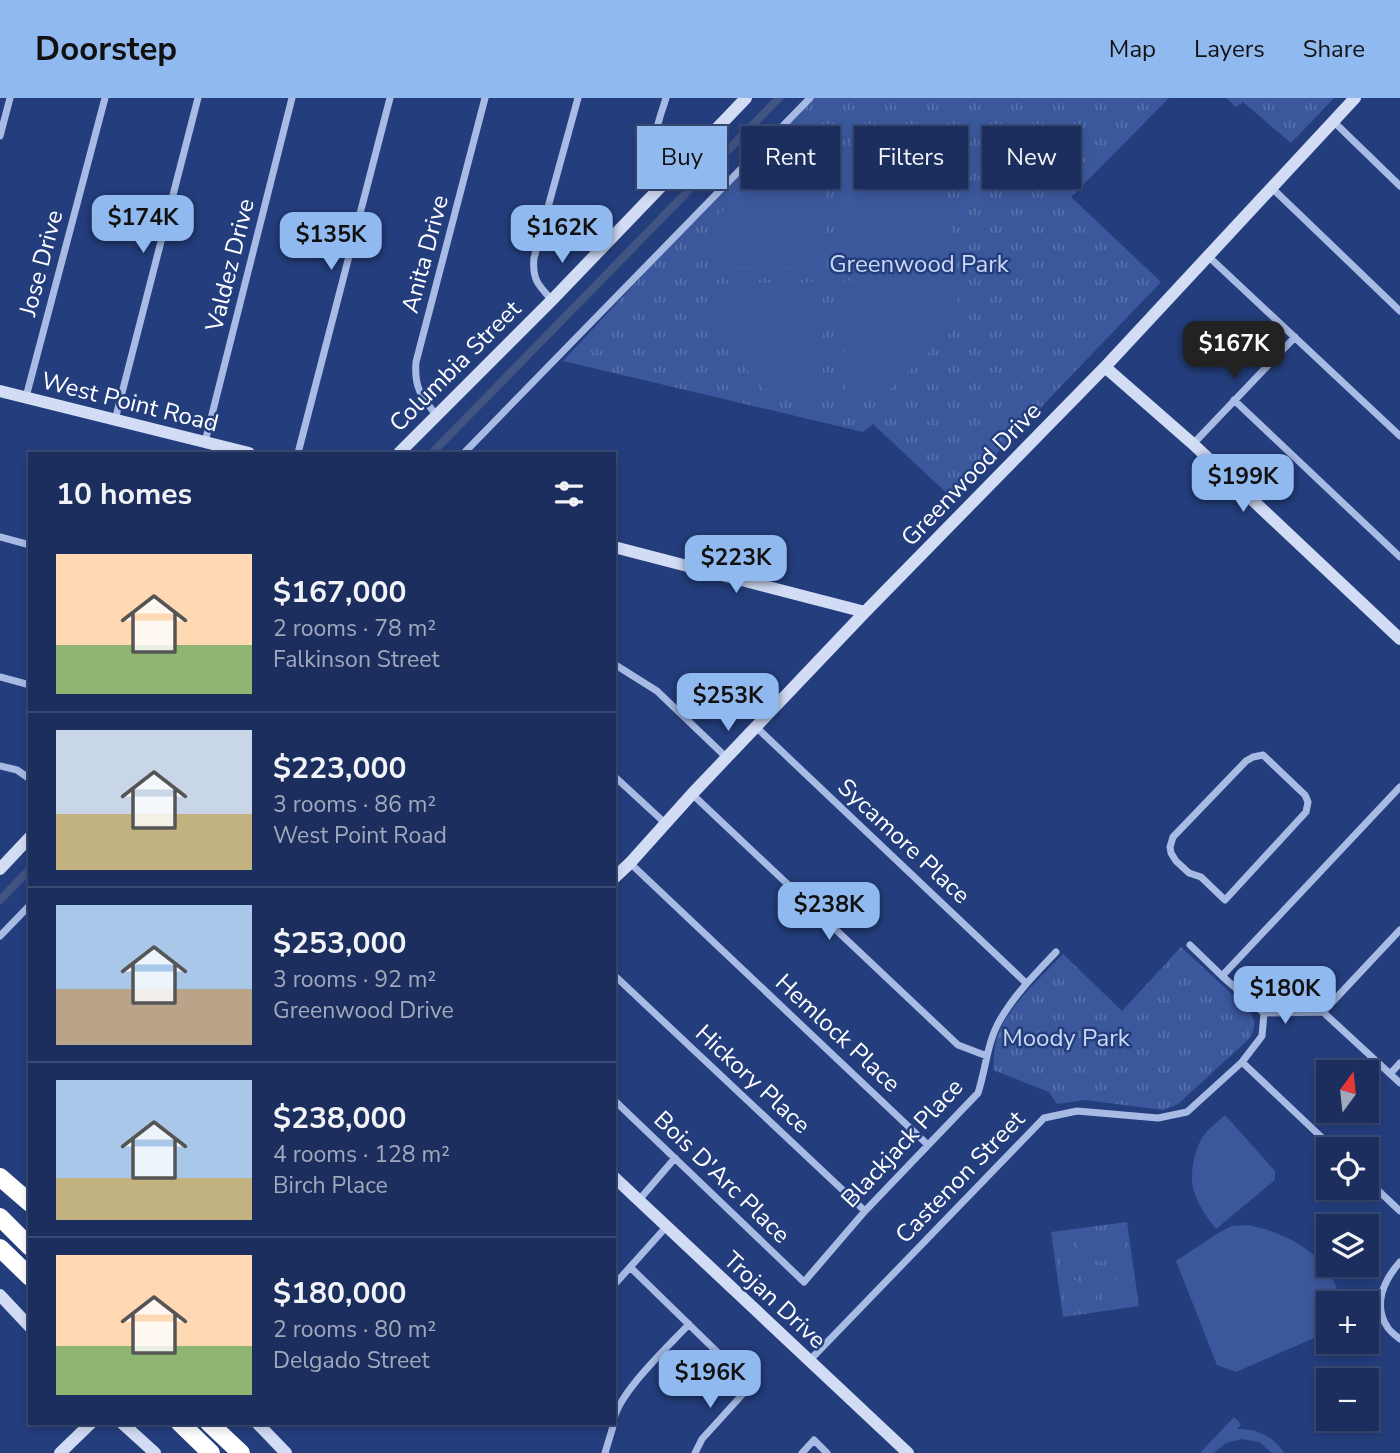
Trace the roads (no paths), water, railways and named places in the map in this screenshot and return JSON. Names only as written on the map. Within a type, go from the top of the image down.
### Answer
[{"type":"highway","points":[[0,1174],[28,1201]]},
{"type":"highway","points":[[0,1217],[28,1245]]},
{"type":"highway","points":[[0,1248],[28,1275]]},
{"type":"highway","points":[[182,1425],[211,1453]]},
{"type":"highway","points":[[211,1425],[241,1453]]},
{"type":"main road","name":"Columbia Street","points":[[720,126],[747,98]]},
{"type":"main road","name":"Greenwood Drive","points":[[616,876],[866,612],[1105,368],[1355,98]]},
{"type":"main road","name":"Columbia Street","points":[[400,452],[659,189]]},
{"type":"main road","points":[[1105,368],[1193,444],[1400,639]]},
{"type":"main road","name":"West Point Road","points":[[0,391],[245,452]]},
{"type":"main road","points":[[616,548],[866,612]]},
{"type":"main road","points":[[0,869],[28,839]]},
{"type":"main road","name":"Trojan Drive","points":[[616,1179],[908,1453]]},
{"type":"main road","points":[[0,1295],[28,1325]]},
{"type":"main road","points":[[60,1453],[88,1425]]},
{"type":"main road","points":[[259,1425],[286,1453]]},
{"type":"main road","points":[[132,1428],[155,1453]]},
{"type":"street","points":[[0,136],[10,98]]},
{"type":"street","name":"Jose Drive","points":[[26,397],[105,98]]},
{"type":"street","points":[[115,420],[198,98]]},
{"type":"street","name":"Valdez Drive","points":[[205,442],[292,98]]},
{"type":"street","points":[[298,452],[390,98]]},
{"type":"street","name":"Anita Drive","points":[[436,416],[419,394],[415,374],[416,362],[485,98]]},
{"type":"street","points":[[552,300],[534,276],[534,258],[578,98]]},
{"type":"street","points":[[658,126],[666,98]]},
{"type":"street","points":[[465,452],[810,98]]},
{"type":"street","points":[[1332,121],[1400,186]]},
{"type":"street","points":[[1272,188],[1400,311]]},
{"type":"street","points":[[1208,256],[1400,436]]},
{"type":"street","points":[[1193,444],[1295,337]]},
{"type":"street","points":[[1234,400],[1400,557]]},
{"type":"street","points":[[0,537],[28,544]]},
{"type":"street","points":[[616,665],[657,691],[727,758]]},
{"type":"street","points":[[0,677],[28,684]]},
{"type":"street","name":"Sycamore Place","points":[[756,727],[1026,983]]},
{"type":"street","points":[[1263,755],[1305,795],[1308,802],[1306,812],[1225,900],[1201,877],[1189,873],[1176,861],[1170,847],[1173,837],[1246,761],[1263,755]]},
{"type":"street","points":[[0,766],[17,770],[28,778]]},
{"type":"street","points":[[616,778],[665,823]]},
{"type":"street","points":[[1222,976],[1400,787]]},
{"type":"street","points":[[692,794],[958,1045],[987,1056]]},
{"type":"street","name":"Hemlock Place","points":[[630,863],[928,1145]]},
{"type":"street","points":[[0,936],[28,907]]},
{"type":"street","points":[[1324,1012],[1400,930]]},
{"type":"street","points":[[1190,946],[1264,1013],[1324,1012],[1400,1083]]},
{"type":"street","name":"Blackjack Place","points":[[804,1282],[865,1211],[978,1093],[999,1021],[1026,983],[1056,952]]},
{"type":"street","name":"Hickory Place","points":[[616,977],[865,1211]]},
{"type":"street","name":"Castenon Street","points":[[809,1360],[1045,1118],[1077,1111],[1158,1118],[1187,1112],[1242,1062],[1262,1036],[1264,1013]]},
{"type":"street","points":[[1242,1062],[1321,1137]]},
{"type":"street","points":[[1391,1074],[1400,1063]]},
{"type":"street","name":"Bois D'Arc Place","points":[[616,1102],[804,1282]]},
{"type":"street","points":[[639,1200],[676,1158]]},
{"type":"street","points":[[1379,1191],[1400,1211]]},
{"type":"street","points":[[616,1282],[667,1226]]},
{"type":"street","points":[[1400,1262],[1383,1286],[1381,1300],[1387,1327],[1400,1339]]},
{"type":"street","points":[[631,1268],[751,1385],[702,1439],[695,1453]]},
{"type":"street","points":[[616,1412],[630,1388],[689,1324]]},
{"type":"street","points":[[605,1453],[613,1425]]},
{"type":"street","points":[[802,1453],[814,1440],[828,1453]]},
{"type":"waterway","points":[[433,452],[779,98]]},
{"type":"waterway","points":[[0,900],[28,871]]},
{"type":"park label","name":"Greenwood Park","points":[[919,264]]},
{"type":"park label","name":"Moody Park","points":[[1066,1038]]}]
